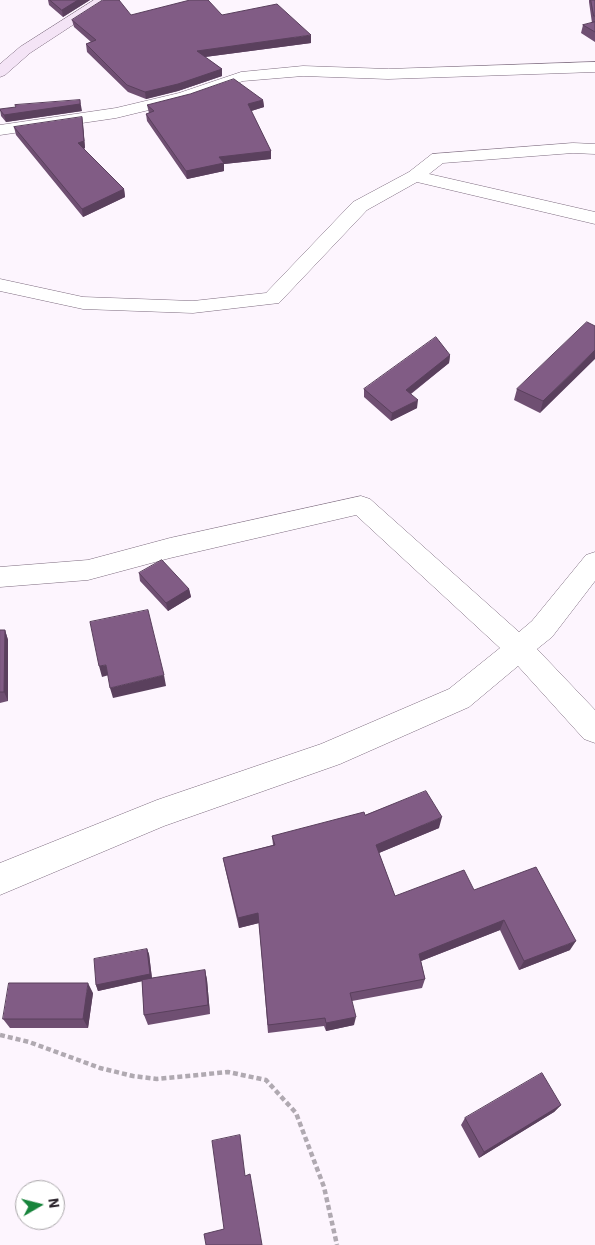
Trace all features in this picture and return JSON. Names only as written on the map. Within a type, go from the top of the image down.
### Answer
[{"type":"street","points":[[3,66],[104,0]]},
{"type":"street","points":[[0,130],[116,113],[184,97],[242,77],[303,71],[347,70],[388,74],[595,67]]},
{"type":"street","points":[[0,285],[83,303],[193,307],[272,299],[360,206],[415,176],[438,158],[563,149],[595,149]]},
{"type":"street","points":[[415,176],[595,218]]},
{"type":"street","points":[[0,577],[88,570],[170,548],[361,505],[519,648],[595,730]]},
{"type":"street","points":[[0,879],[157,814],[329,755],[459,698],[542,629],[595,562]]},
{"type":"path","points":[[0,1035],[29,1042],[100,1068],[133,1076],[157,1079],[228,1072],[266,1080],[296,1113],[324,1187],[337,1245]]},
{"type":"building","points":[[50,0],[78,0],[62,10]]},
{"type":"building","points":[[103,0],[119,0],[131,15],[190,0],[208,0],[222,15],[277,4],[311,35],[197,51],[222,69],[178,84],[145,92],[127,85],[86,44],[96,40],[72,20]]},
{"type":"building","points":[[591,0],[595,0],[595,16],[594,16]]},
{"type":"building","points":[[595,22],[595,32],[583,25]]},
{"type":"building","points":[[234,79],[263,100],[248,104],[271,151],[219,157],[224,163],[186,171],[146,114],[154,111],[147,105],[190,94]]},
{"type":"building","points":[[80,100],[80,104],[4,115],[0,110],[16,107],[15,105]]},
{"type":"building","points":[[82,117],[84,141],[78,143],[124,189],[82,209],[14,127]]},
{"type":"building","points":[[587,322],[595,326],[595,350],[543,401],[517,389]]},
{"type":"building","points":[[436,337],[450,355],[406,390],[418,400],[392,413],[364,389]]},
{"type":"building","points":[[162,560],[189,589],[166,603],[139,573]]},
{"type":"building","points":[[148,610],[164,675],[110,688],[106,665],[99,666],[90,622]]},
{"type":"building","points":[[0,630],[5,630],[4,692],[0,692]]},
{"type":"building","points":[[426,791],[442,817],[376,845],[395,896],[464,870],[474,890],[536,867],[576,941],[524,961],[504,920],[419,954],[425,979],[350,993],[356,1017],[326,1023],[325,1018],[268,1025],[258,913],[238,918],[223,858],[275,845],[272,836],[364,812],[365,815]]},
{"type":"building","points":[[147,949],[150,974],[96,985],[94,959]]},
{"type":"building","points":[[205,970],[208,1005],[144,1015],[142,980]]},
{"type":"building","points":[[9,983],[88,983],[83,1019],[3,1019]]},
{"type":"building","points":[[542,1073],[561,1105],[484,1152],[465,1118]]},
{"type":"building","points":[[240,1135],[245,1176],[250,1174],[262,1245],[206,1245],[204,1234],[224,1229],[212,1141]]}]
